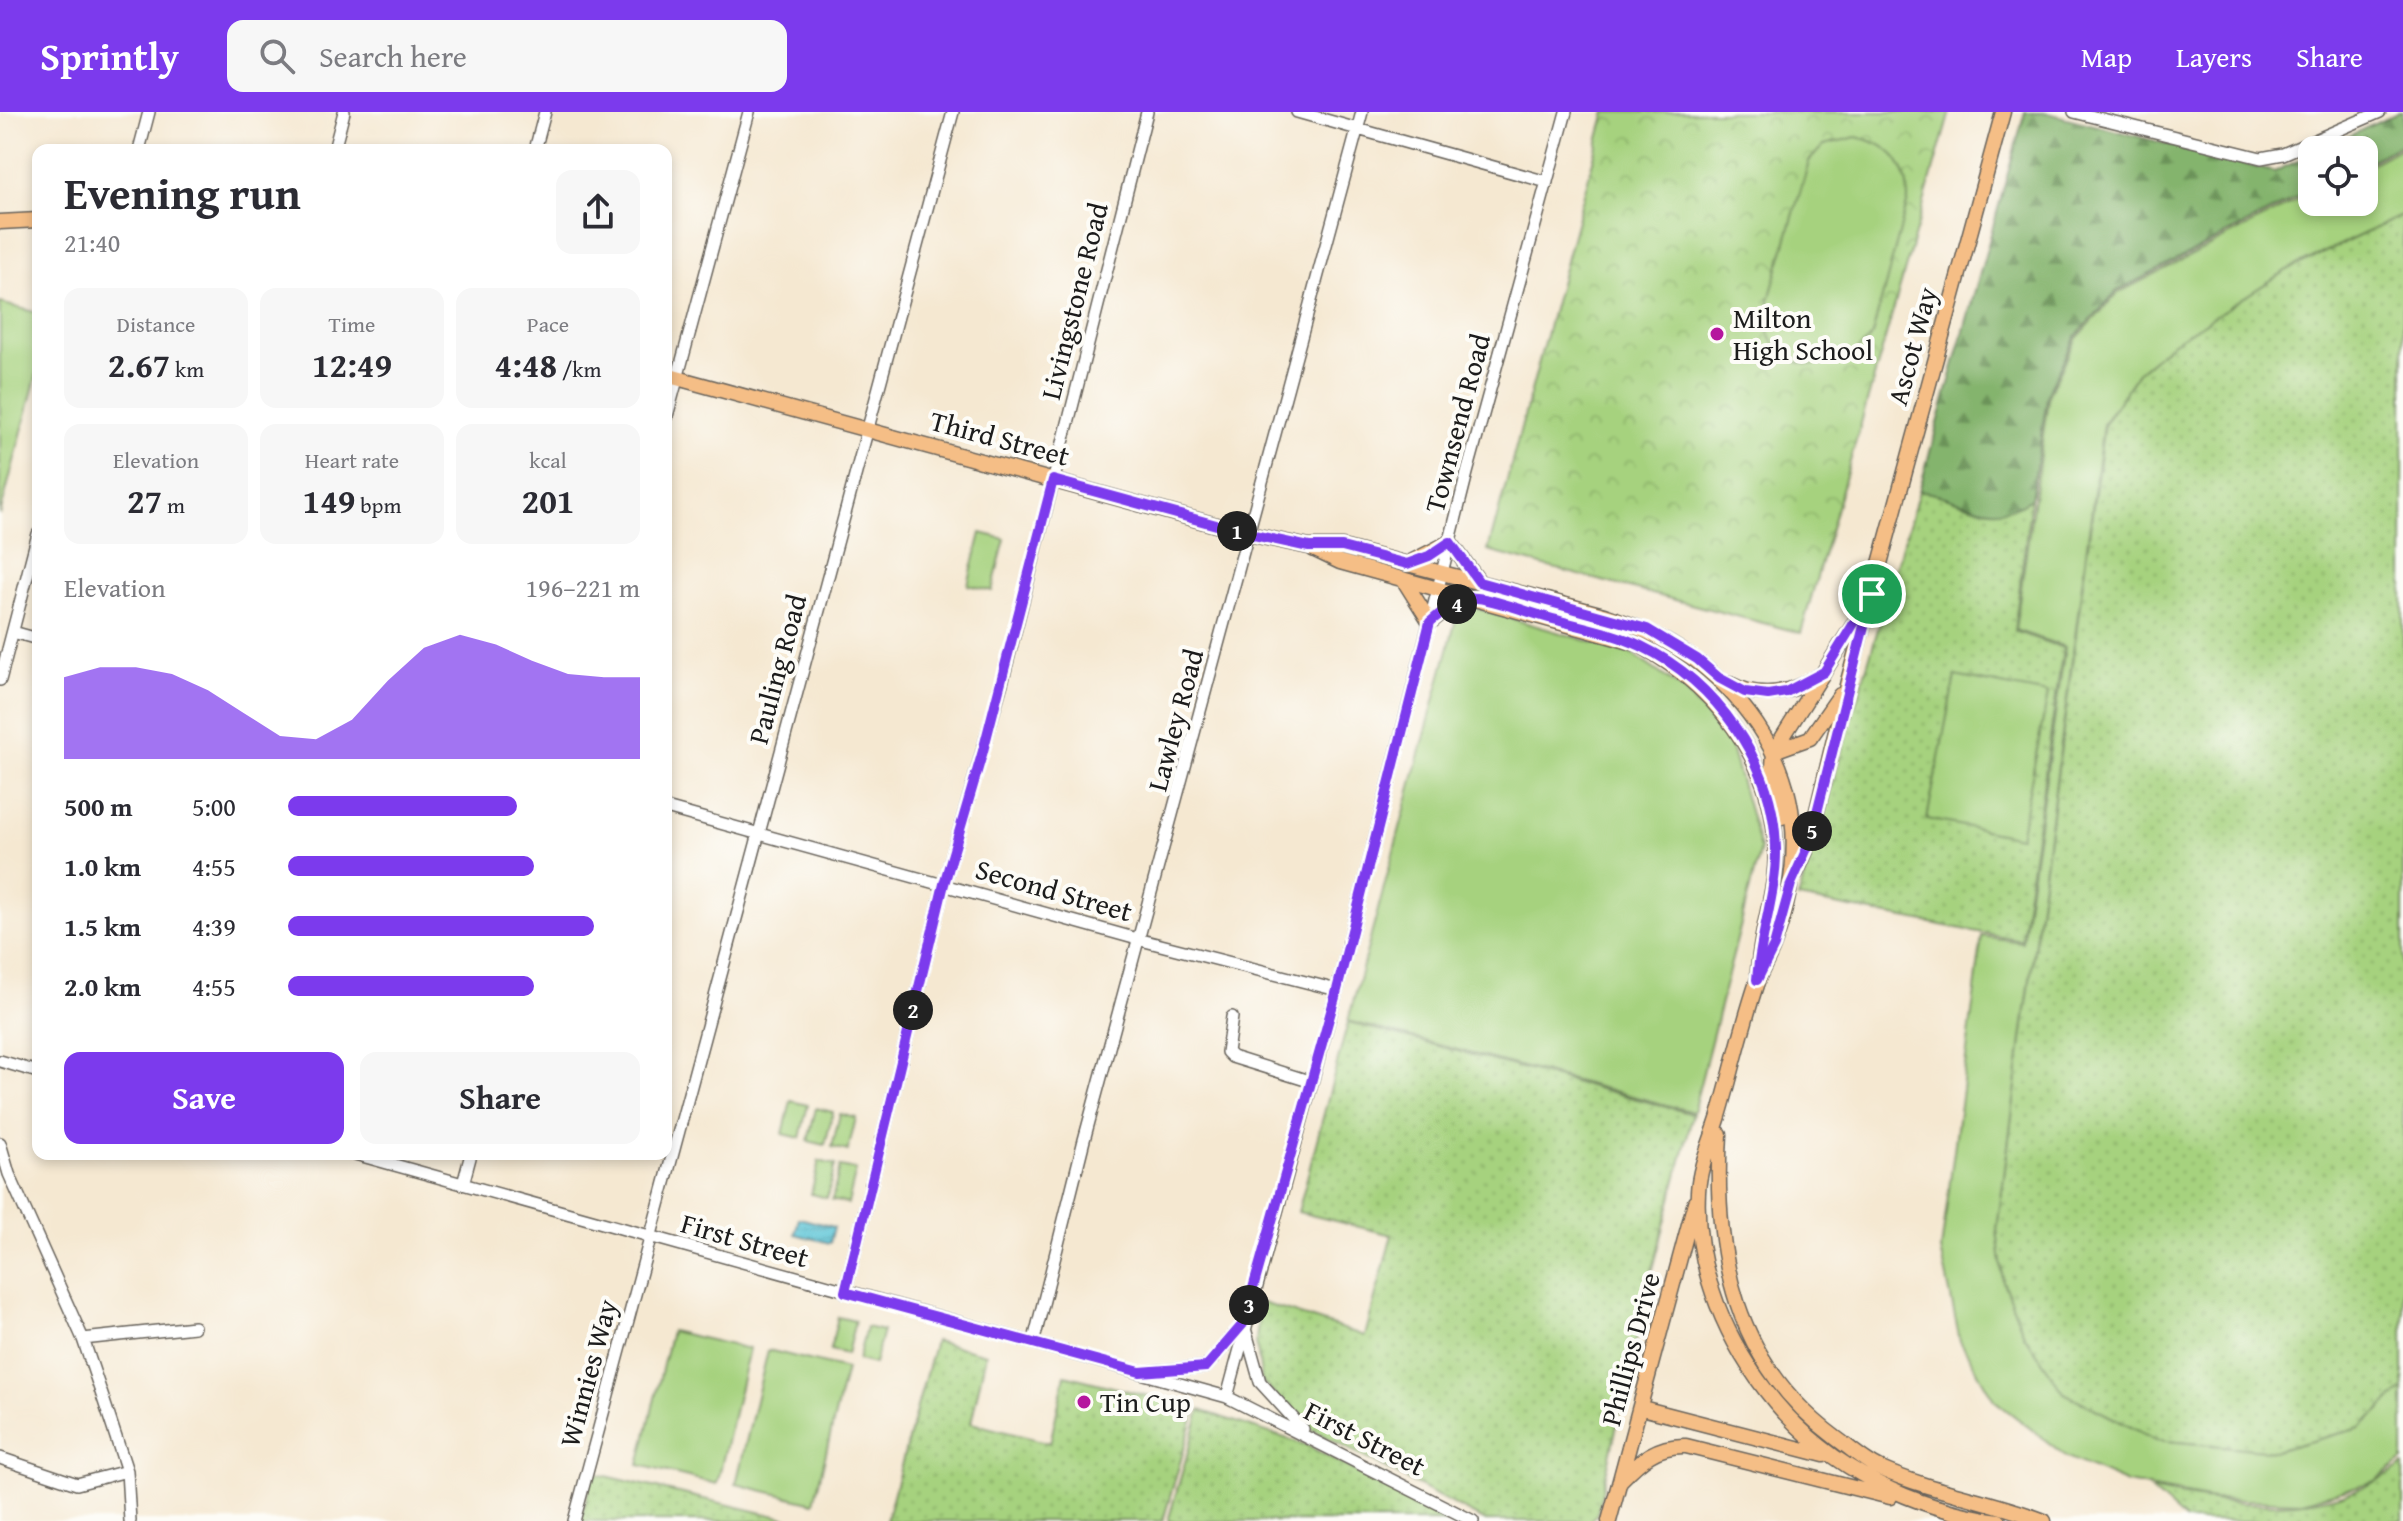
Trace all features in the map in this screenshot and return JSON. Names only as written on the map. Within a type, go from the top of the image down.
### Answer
[{"type":"main road","name":"Ascot Way","points":[[1791,884],[1809,844],[1848,681],[2003,112]]},
{"type":"main road","points":[[0,222],[32,220]]},
{"type":"main road","name":"Third Street","points":[[672,376],[1249,534],[1309,547],[1342,547],[1647,629],[1697,659],[1719,678]]},
{"type":"main road","points":[[1407,564],[1429,556],[1450,542],[1479,582]]},
{"type":"main road","name":"Third Street","points":[[1309,547],[1340,562],[1638,644],[1669,661],[1702,687]]},
{"type":"main road","points":[[1402,579],[1430,622],[1445,610],[1472,598]]},
{"type":"main road","points":[[1774,751],[1872,594]]},
{"type":"main road","points":[[1719,678],[1745,692],[1768,695],[1806,684],[1824,672]]},
{"type":"main road","points":[[1719,678],[1742,704],[1774,751],[1785,776],[1794,823],[1791,884],[1774,946],[1757,980],[1721,1109],[1717,1183],[1722,1250],[1733,1296],[1746,1329],[1773,1373],[1820,1426],[1877,1467]]},
{"type":"main road","points":[[1774,751],[1810,738],[1848,681]]},
{"type":"main road","points":[[1702,687],[1722,697],[1774,751],[1782,818],[1774,880],[1759,942],[1757,980]]},
{"type":"main road","points":[[1702,687],[1728,717],[1757,766],[1770,802],[1776,848]]},
{"type":"main road","name":"Phillips Drive","points":[[1608,1518],[1642,1408],[1721,1109]]},
{"type":"main road","points":[[1698,1190],[1707,1274],[1748,1369],[1788,1418],[1832,1457],[1865,1478],[1972,1517]]},
{"type":"main road","points":[[1642,1408],[1877,1467],[2044,1521]]},
{"type":"main road","points":[[1621,1480],[1649,1455],[1673,1446],[1686,1446],[1972,1517],[1999,1521]]},
{"type":"street","points":[[141,144],[149,112]]},
{"type":"street","points":[[336,144],[344,112]]},
{"type":"street","points":[[537,144],[545,112]]},
{"type":"street","points":[[672,376],[749,112]]},
{"type":"street","name":"Pauling Road","points":[[672,1153],[953,112]]},
{"type":"street","name":"Livingstone Road","points":[[845,1292],[944,884],[973,789],[1147,112]]},
{"type":"street","points":[[1297,112],[1547,182]]},
{"type":"street","name":"Lawley Road","points":[[1034,1340],[1084,1140],[1141,940],[1362,112]]},
{"type":"street","name":"Townsend Road","points":[[1227,1397],[1243,1324],[1337,990],[1450,542],[1566,112]]},
{"type":"street","points":[[2074,112],[2261,158],[2283,154],[2380,112]]},
{"type":"street","points":[[0,680],[32,558]]},
{"type":"street","points":[[13,632],[32,637]]},
{"type":"street","name":"Second Street","points":[[672,810],[1141,940],[1337,990]]},
{"type":"street","points":[[1232,1017],[1227,1052],[1232,1057],[1312,1082]]},
{"type":"street","points":[[0,1061],[32,1070]]},
{"type":"street","points":[[0,1143],[13,1184],[83,1339],[127,1471],[130,1521]]},
{"type":"street","name":"First Street","points":[[377,1160],[845,1292],[1034,1340],[1227,1397],[1310,1436],[1473,1521]]},
{"type":"street","points":[[463,1184],[469,1160]]},
{"type":"street","name":"Pauling Road","points":[[649,1238],[670,1160]]},
{"type":"street","name":"Winnies Way","points":[[574,1521],[649,1238]]},
{"type":"street","points":[[1140,1372],[1206,1367],[1243,1324]]},
{"type":"street","points":[[1243,1324],[1265,1391],[1310,1436]]},
{"type":"street","points":[[83,1339],[194,1327]]},
{"type":"street","points":[[0,1458],[77,1484],[127,1471]]},
{"type":"green space","name":"Milton High School","points":[[1606,112],[1950,112],[1801,633],[1488,551]]},
{"type":"green space","points":[[2025,112],[2044,112],[2274,172],[2298,161],[2298,197],[2117,291],[2076,336],[2048,392],[2031,499],[2015,507],[1987,510],[1919,491]]},
{"type":"green space","points":[[2403,112],[2403,144],[2378,157],[2378,136],[2349,136]]},
{"type":"green space","points":[[1856,137],[1879,145],[1896,158],[1905,176],[1908,200],[1872,335],[1850,355],[1821,365],[1806,364],[1780,352],[1771,338],[1769,300],[1809,161],[1824,145]]},
{"type":"green space","points":[[2403,147],[2403,215],[2287,270],[2172,343],[2139,371],[2103,424],[1997,1229],[2003,1282],[2024,1335],[2064,1393],[2156,1440],[2275,1451],[2360,1428],[2403,1389],[2403,1460],[2375,1481],[2302,1502],[2213,1499],[2127,1483],[2067,1457],[1994,1400],[1960,1341],[1941,1250],[1982,936],[2022,942],[2065,647],[2015,630],[2049,393],[2077,338],[2118,293],[2298,200],[2298,216],[2378,216],[2378,160]]},
{"type":"green space","points":[[2403,215],[2403,1389],[2360,1428],[2275,1451],[2156,1440],[2064,1393],[2024,1335],[2003,1282],[1997,1229],[2104,424],[2139,371],[2172,343],[2287,270]]},
{"type":"green space","points":[[0,303],[32,311],[32,393],[0,515]]},
{"type":"green space","points":[[1919,491],[2001,510],[2031,499],[2014,631],[2063,648],[2021,940],[1798,898]]},
{"type":"green space","points":[[981,533],[1005,539],[992,591],[968,585]]},
{"type":"green space","points":[[1469,606],[1632,654],[1684,690],[1730,744],[1760,849],[1693,1112],[1348,1021],[1457,616]]},
{"type":"green space","points":[[1955,676],[2048,694],[2020,837],[1927,819]]},
{"type":"green space","points":[[1348,1022],[1693,1114],[1645,1300],[1597,1514],[1589,1521],[1485,1521],[1309,1428],[1262,1382],[1256,1341],[1260,1302],[1365,1336],[1392,1235],[1298,1212]]},
{"type":"green space","points":[[791,1101],[808,1105],[800,1138],[783,1134]]},
{"type":"green space","points":[[816,1108],[833,1112],[825,1145],[808,1141]]},
{"type":"green space","points":[[840,1114],[856,1118],[848,1151],[832,1147]]},
{"type":"green space","points":[[819,1161],[835,1165],[827,1198],[811,1194]]},
{"type":"green space","points":[[840,1167],[856,1170],[848,1204],[832,1200]]},
{"type":"green space","points":[[838,1317],[855,1321],[847,1354],[830,1350]]},
{"type":"green space","points":[[866,1327],[883,1331],[874,1364],[858,1360]]},
{"type":"green space","points":[[671,1331],[749,1349],[717,1484],[639,1465]]},
{"type":"green space","points":[[935,1341],[986,1354],[971,1423],[1050,1443],[1065,1375],[1196,1408],[1163,1521],[886,1521]]},
{"type":"green space","points":[[768,1350],[846,1369],[814,1503],[736,1484]]},
{"type":"green space","points":[[1200,1410],[1306,1445],[1449,1521],[1168,1521]]},
{"type":"green space","points":[[2403,1465],[2403,1521],[2186,1521],[2151,1490],[2249,1503],[2313,1501],[2344,1494],[2374,1482]]},
{"type":"green space","points":[[593,1473],[798,1521],[581,1521]]},
{"type":"water","points":[[799,1218],[834,1227],[830,1243],[795,1234]]},
{"type":"place","name":"Milton High School","points":[[1717,334]]},
{"type":"place","name":"Tin Cup","points":[[1084,1402]]},
{"type":"route","points":[[1053,480],[1249,534],[1309,547],[1342,547],[1407,564],[1429,556],[1450,542],[1479,582],[1647,629],[1677,645],[1719,678],[1745,692],[1768,695],[1786,692],[1824,672],[1872,594],[1809,844],[1791,884],[1774,946],[1757,980],[1759,942],[1774,880],[1776,848],[1770,802],[1746,744],[1702,687],[1669,661],[1638,644],[1472,598],[1445,610],[1430,622],[1337,990],[1243,1324],[1221,1354],[1206,1367],[1140,1372],[1034,1340],[845,1292],[944,884],[1002,683],[1053,480]]}]
